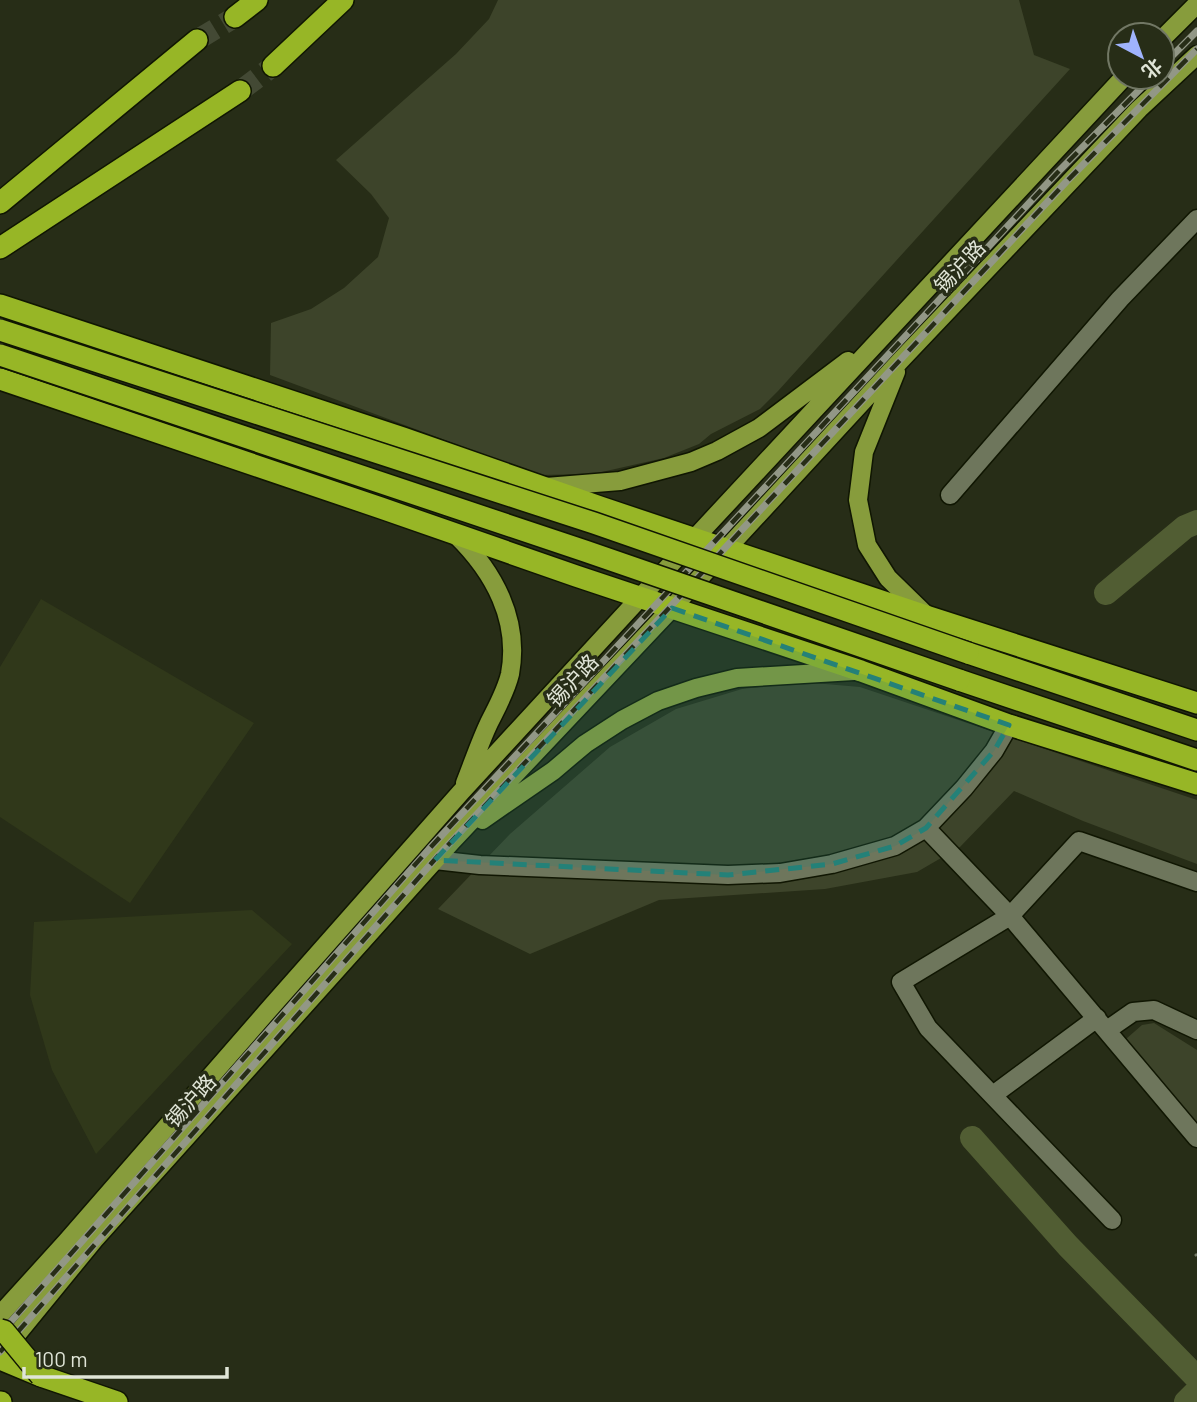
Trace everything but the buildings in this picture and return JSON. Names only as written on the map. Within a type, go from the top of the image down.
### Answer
[{"type":"highway","points":[[234,17],[257,0]]},
{"type":"highway","points":[[273,66],[343,0]]},
{"type":"highway","points":[[0,203],[197,40]]},
{"type":"highway","points":[[0,248],[240,92]]},
{"type":"highway","points":[[0,305],[403,438],[694,539],[1197,704]]},
{"type":"highway","points":[[0,330],[594,523],[1197,730]]},
{"type":"highway","points":[[0,355],[1197,760]]},
{"type":"highway","points":[[0,379],[861,671],[1009,725],[1197,784]]},
{"type":"highway","points":[[0,1330],[4,1331],[41,1376]]},
{"type":"highway","points":[[0,1357],[41,1376],[117,1402]]},
{"type":"main road","points":[[1176,25],[1197,4]]},
{"type":"main road","name":"锡沪路","points":[[0,1357],[94,1240],[453,840],[900,361],[1139,109],[1197,55]]},
{"type":"main road","points":[[542,487],[620,481],[679,466],[717,451],[759,428],[882,336],[1111,91]]},
{"type":"main road","name":"锡沪路","points":[[0,1315],[461,792],[882,336]]},
{"type":"main road","points":[[900,361],[864,452],[858,500],[867,545],[888,578],[929,617]]},
{"type":"main road","points":[[454,533],[472,551],[500,592],[508,616],[512,644],[510,674],[461,792]]},
{"type":"main road","points":[[453,840],[553,771],[585,744],[658,701],[737,678],[861,671]]},
{"type":"street","points":[[950,495],[1120,299],[1197,219]]},
{"type":"street","points":[[435,860],[480,865],[714,874],[780,873],[832,864],[895,846],[926,828],[994,751],[1009,725]]},
{"type":"street","points":[[926,828],[1010,916],[1197,1138]]},
{"type":"street","points":[[1112,1220],[928,1027],[901,982],[1010,916],[1079,841],[1197,882]]},
{"type":"street","points":[[993,1095],[1102,1024],[1133,1012],[1154,1010],[1197,1030]]},
{"type":"highlighted area","points":[[672,608],[1009,725],[994,751],[926,828],[895,846],[832,864],[728,875],[435,860]]},
{"type":"shaded area","points":[[498,0],[1019,0],[1034,55],[1070,69],[760,409],[711,434],[699,444],[664,458],[593,474],[539,475],[270,375],[271,323],[311,309],[344,288],[378,257],[389,218],[371,194],[336,160],[456,54],[489,19]]},
{"type":"shaded area","points":[[41,599],[254,723],[130,903],[0,817],[0,667]]},
{"type":"shaded area","points":[[802,682],[860,687],[1197,800],[1197,864],[1083,821],[1014,791],[960,847],[917,872],[825,889],[659,900],[530,954],[438,909],[510,834],[610,747],[676,709],[742,689]]},
{"type":"shaded area","points":[[252,910],[292,944],[96,1154],[52,1070],[30,995],[34,922]]},
{"type":"shaded area","points":[[1154,1023],[1197,1050],[1197,1124],[1126,1039],[1142,1025]]},
{"type":"waterway","points":[[1106,593],[1185,527],[1197,522]]},
{"type":"waterway","points":[[972,1138],[1068,1246],[1197,1378]]},
{"type":"waterway","points":[[1186,1402],[1197,1391]]},
{"type":"tunnel","points":[[197,40],[235,17]]},
{"type":"tunnel","points":[[240,91],[273,66]]},
{"type":"railway","points":[[1176,52],[1197,31]]},
{"type":"railway","points":[[0,1352],[437,857],[1066,182],[1197,49]]},
{"type":"railway","points":[[0,1334],[429,849],[1057,173],[1138,91]]}]
